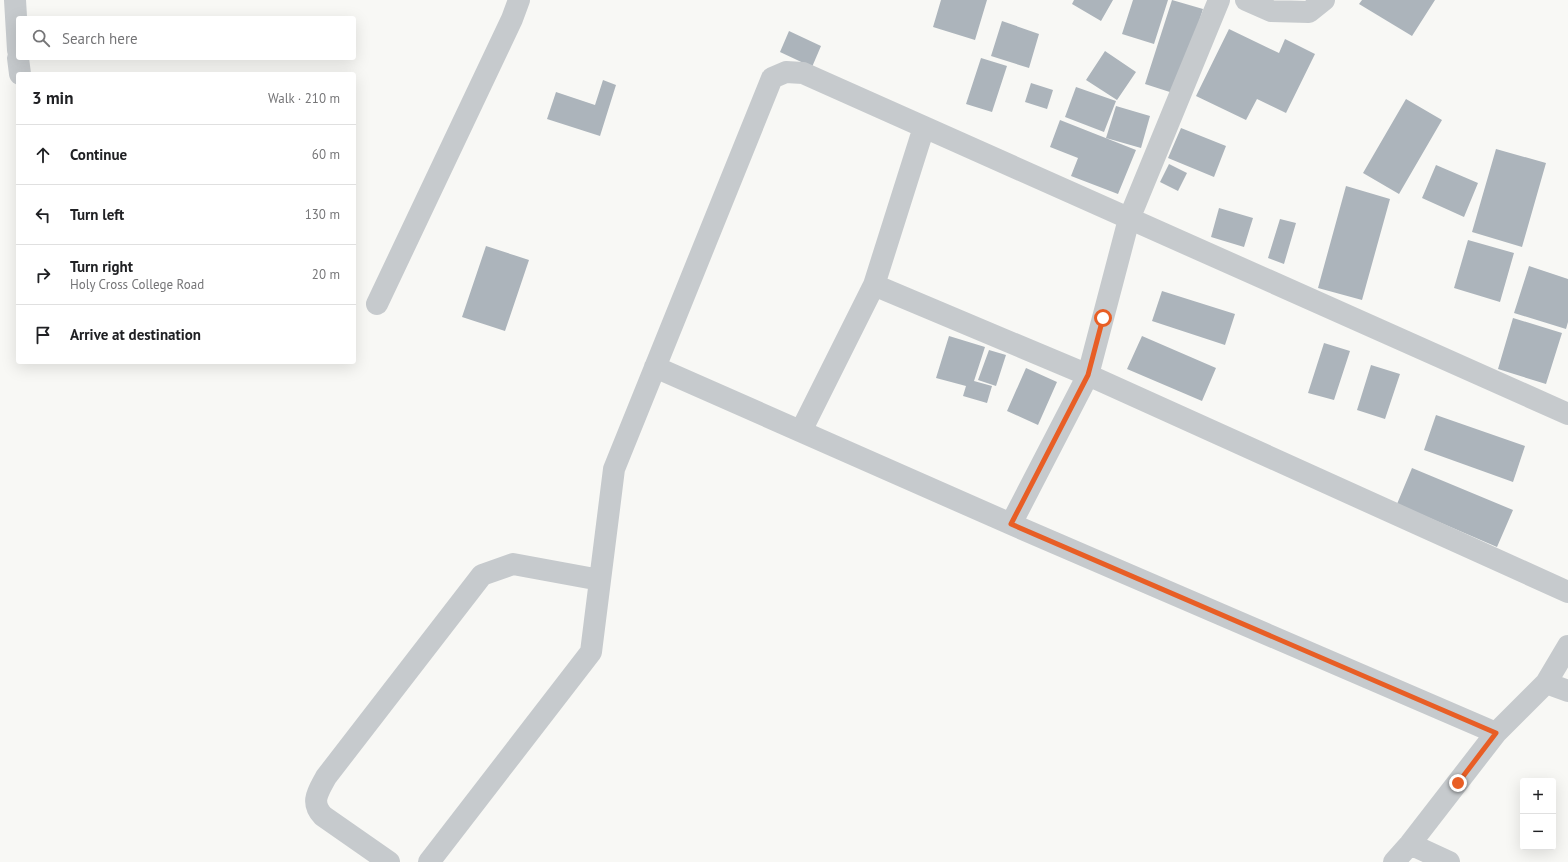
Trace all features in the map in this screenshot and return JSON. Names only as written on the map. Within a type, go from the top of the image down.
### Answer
[{"type":"street","points":[[15,0],[16,17]]},
{"type":"street","points":[[377,304],[512,19],[519,0]]},
{"type":"street","points":[[1011,524],[1088,375],[1129,219],[1218,0]]},
{"type":"street","points":[[1246,0],[1271,11],[1309,12],[1324,0]]},
{"type":"street","points":[[18,60],[20,72]]},
{"type":"street","points":[[429,862],[591,652],[614,469],[772,78],[786,72],[803,73],[1568,414]]},
{"type":"street","points":[[801,431],[874,285],[924,127]]},
{"type":"street","points":[[874,285],[1088,375],[1568,592]]},
{"type":"street","points":[[655,367],[1011,524],[1496,733]]},
{"type":"street","points":[[389,862],[318,811],[315,804],[317,795],[326,777],[482,575],[513,564],[600,580]]},
{"type":"street","points":[[1394,862],[1410,844],[1496,733],[1546,683],[1568,646]]},
{"type":"street","points":[[1546,683],[1568,691]]},
{"type":"street","points":[[1410,844],[1449,862]]},
{"type":"building","points":[[941,0],[987,0],[975,40],[933,27]]},
{"type":"building","points":[[1074,0],[1113,0],[1101,21],[1072,4]]},
{"type":"building","points":[[1133,0],[1168,0],[1154,44],[1122,34]]},
{"type":"building","points":[[1172,0],[1203,9],[1176,94],[1145,84]]},
{"type":"building","points":[[1362,0],[1435,0],[1412,36],[1359,4]]},
{"type":"building","points":[[1002,21],[1039,34],[1029,68],[991,56]]},
{"type":"building","points":[[1229,29],[1279,53],[1285,39],[1315,54],[1286,113],[1257,99],[1246,120],[1196,96]]},
{"type":"building","points":[[789,31],[821,46],[812,67],[780,52]]},
{"type":"building","points":[[1105,51],[1136,72],[1117,100],[1086,80]]},
{"type":"building","points":[[981,58],[1007,66],[992,112],[966,104]]},
{"type":"building","points":[[603,80],[616,85],[600,136],[547,119],[556,92],[595,105]]},
{"type":"building","points":[[1031,83],[1053,90],[1047,109],[1025,102]]},
{"type":"building","points":[[1076,87],[1116,101],[1104,132],[1065,117]]},
{"type":"building","points":[[1406,99],[1442,120],[1399,194],[1363,173]]},
{"type":"building","points":[[1116,106],[1150,116],[1141,148],[1106,138]]},
{"type":"building","points":[[1060,120],[1136,150],[1118,194],[1071,176],[1078,158],[1050,147]]},
{"type":"building","points":[[1181,128],[1226,146],[1214,177],[1168,158]]},
{"type":"building","points":[[1496,149],[1546,163],[1522,247],[1472,232]]},
{"type":"building","points":[[1169,164],[1187,173],[1178,191],[1160,182]]},
{"type":"building","points":[[1436,165],[1478,183],[1464,217],[1422,198]]},
{"type":"building","points":[[1346,186],[1390,199],[1362,300],[1318,288]]},
{"type":"building","points":[[1219,208],[1253,218],[1244,247],[1211,237]]},
{"type":"building","points":[[1280,219],[1296,223],[1284,264],[1268,258]]},
{"type":"building","points":[[1468,240],[1514,253],[1500,302],[1454,288]]},
{"type":"building","points":[[486,246],[529,260],[505,331],[462,317]]},
{"type":"building","points":[[1529,266],[1568,279],[1568,322],[1566,329],[1514,313]]},
{"type":"building","points":[[1162,291],[1235,314],[1225,345],[1152,321]]},
{"type":"building","points":[[1513,318],[1562,333],[1546,384],[1498,369]]},
{"type":"building","points":[[949,336],[985,347],[974,381],[992,386],[987,403],[963,396],[966,386],[936,378]]},
{"type":"building","points":[[1142,336],[1216,368],[1202,401],[1127,369]]},
{"type":"building","points":[[1324,343],[1350,351],[1334,400],[1308,393]]},
{"type":"building","points":[[989,350],[1006,355],[996,386],[978,380]]},
{"type":"building","points":[[1371,365],[1400,374],[1385,419],[1357,410]]},
{"type":"building","points":[[1026,368],[1057,382],[1038,425],[1007,411]]},
{"type":"building","points":[[1436,415],[1525,446],[1513,482],[1424,450]]},
{"type":"building","points":[[1412,468],[1513,510],[1497,547],[1397,504]]},
{"type":"route","points":[[1103,318],[1088,375],[1011,524],[1496,733],[1458,783]]}]
